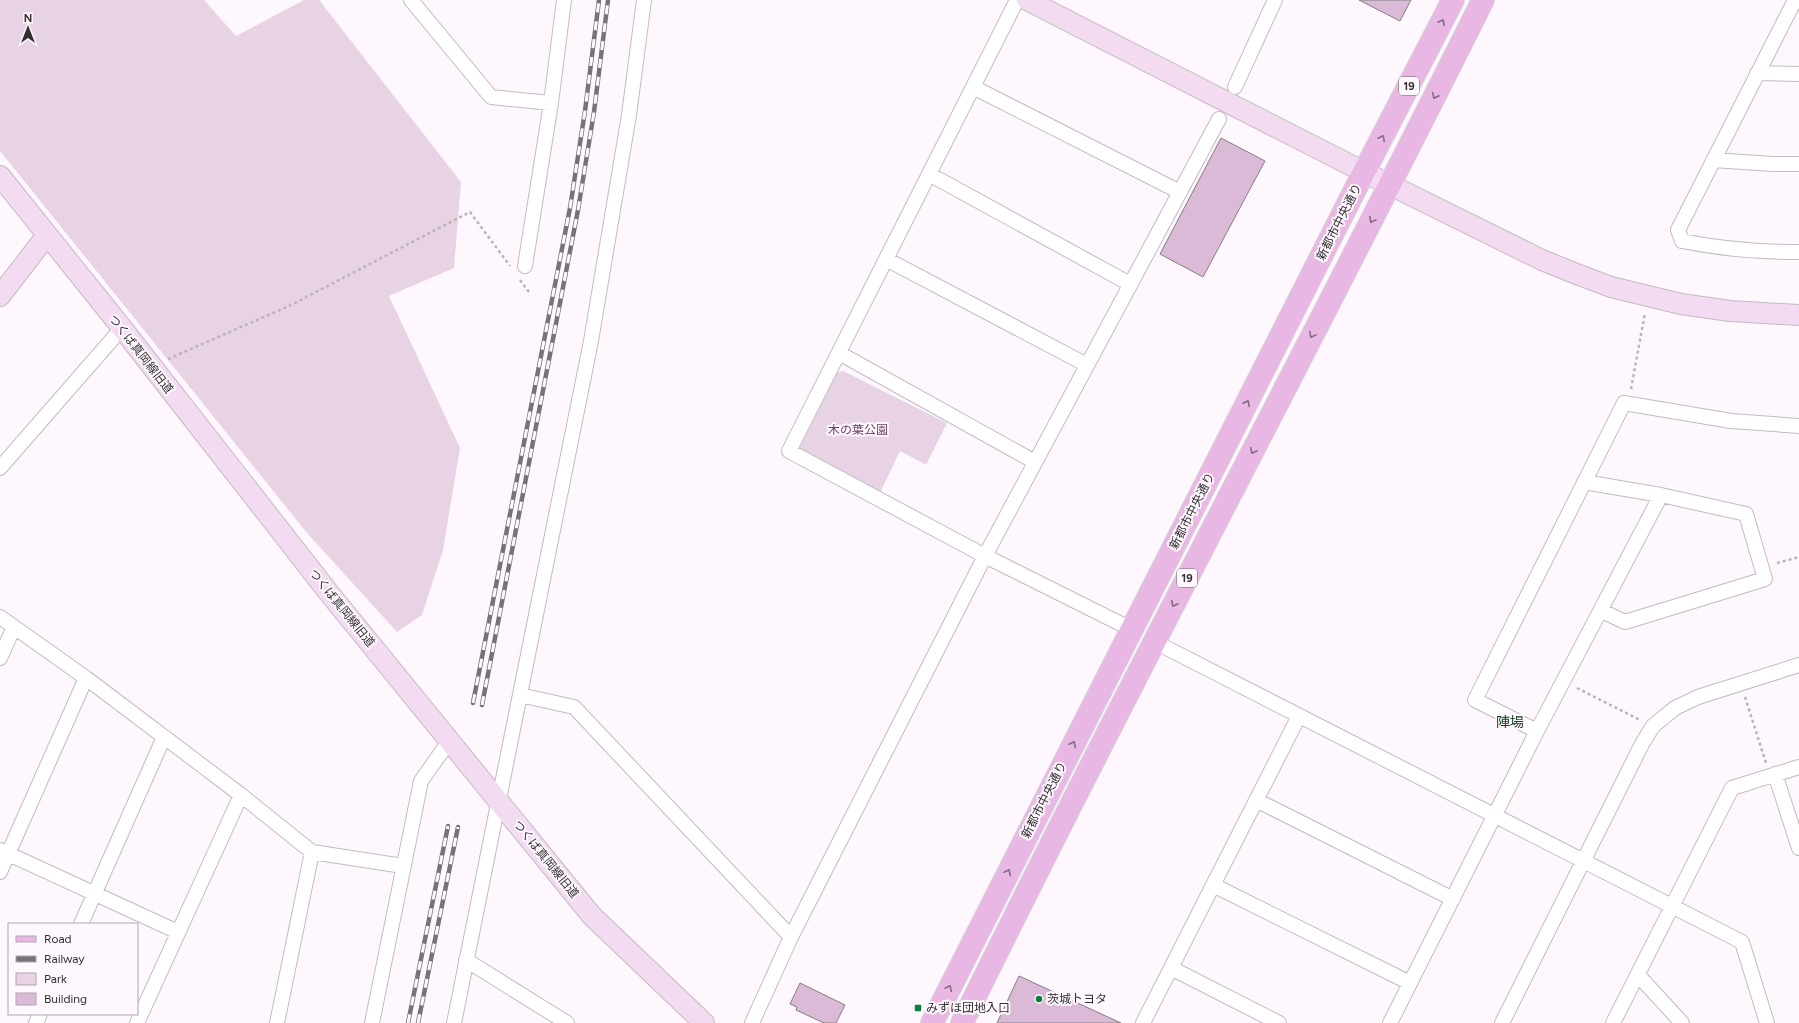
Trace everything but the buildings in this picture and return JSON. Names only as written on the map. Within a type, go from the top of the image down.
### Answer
[{"type":"main road","name":"新都市中央通り","points":[[932,1023],[1131,629],[1453,0]]},
{"type":"main road","name":"19","points":[[962,1023],[1155,642],[1390,186],[1483,0]]},
{"type":"street","points":[[411,0],[491,97],[551,103]]},
{"type":"street","points":[[520,270],[551,103],[564,0]]},
{"type":"street","points":[[454,1023],[500,802],[591,341],[629,115],[644,0]]},
{"type":"street","points":[[1018,0],[789,451],[985,556],[1131,629]]},
{"type":"street","points":[[1028,0],[1390,186],[1542,260],[1611,287],[1681,304],[1730,311],[1799,315]]},
{"type":"street","points":[[1235,87],[1275,0]]},
{"type":"street","points":[[1795,0],[1678,230],[1682,241],[1740,250],[1799,252]]},
{"type":"street","points":[[1757,73],[1799,74]]},
{"type":"street","points":[[974,87],[1180,192]]},
{"type":"street","points":[[752,1023],[791,937],[985,556],[1219,119]]},
{"type":"street","points":[[1713,160],[1773,164],[1799,164]]},
{"type":"street","points":[[929,174],[1130,284]]},
{"type":"street","name":"つくば真岡線旧道","points":[[0,176],[122,328],[329,593],[592,916],[704,1023]]},
{"type":"street","points":[[0,296],[46,235]]},
{"type":"street","points":[[886,259],[1087,365]]},
{"type":"street","points":[[0,468],[122,328]]},
{"type":"street","points":[[839,353],[1035,462]]},
{"type":"street","points":[[1537,731],[1475,700],[1624,403],[1731,421],[1799,426]]},
{"type":"street","points":[[1584,482],[1661,495],[1746,514],[1765,579],[1625,622],[1602,611]]},
{"type":"street","points":[[1390,1023],[1496,816],[1537,731],[1602,611],[1661,495]]},
{"type":"street","points":[[0,617],[86,678],[240,795],[312,852],[403,866]]},
{"type":"street","points":[[0,658],[14,627]]},
{"type":"street","points":[[1155,642],[1742,942],[1767,1023]]},
{"type":"street","points":[[1502,1023],[1642,744],[1653,726],[1675,708],[1698,697],[1799,665]]},
{"type":"street","points":[[0,872],[4,852],[86,678]]},
{"type":"street","points":[[520,695],[574,707],[791,937]]},
{"type":"street","points":[[1143,1023],[1299,716]]},
{"type":"street","points":[[81,923],[164,737]]},
{"type":"street","points":[[372,1023],[421,781],[450,740]]},
{"type":"street","points":[[1613,1023],[1732,788],[1799,767]]},
{"type":"street","points":[[1772,775],[1799,848]]},
{"type":"street","points":[[137,1023],[240,795]]},
{"type":"street","points":[[1256,800],[1453,899]]},
{"type":"street","points":[[4,852],[178,932]]},
{"type":"street","points":[[277,1023],[312,852]]},
{"type":"street","points":[[1213,885],[1410,983]]},
{"type":"street","points":[[466,960],[561,1021]]},
{"type":"street","points":[[1171,968],[1279,1023]]},
{"type":"street","points":[[1638,975],[1682,1023]]},
{"type":"path","points":[[152,367],[289,306],[470,212],[511,268]]},
{"type":"path","points":[[520,270],[529,292]]},
{"type":"path","points":[[1629,404],[1645,313]]},
{"type":"path","points":[[1762,568],[1799,557]]},
{"type":"path","points":[[1564,682],[1653,726]]},
{"type":"path","points":[[1740,684],[1772,775]]},
{"type":"green space","points":[[0,0],[204,0],[236,36],[304,0],[319,0],[461,182],[454,268],[389,296],[460,448],[443,550],[422,615],[397,632],[307,533],[0,151]]},
{"type":"green space","name":"木の葉公園","points":[[843,371],[947,423],[926,465],[900,451],[880,493],[801,453],[798,444],[835,373]]},
{"type":"railway","points":[[473,703],[570,208],[585,111],[599,0]]},
{"type":"railway","points":[[482,705],[578,210],[594,112],[608,0]]},
{"type":"railway","points":[[408,1023],[448,826]]},
{"type":"railway","points":[[418,1023],[458,827]]},
{"type":"place","name":"茨城トヨタ","points":[[1039,999]]},
{"type":"place","name":"みずほ団地入口","points":[[918,1008]]},
{"type":"district","name":"陣場","points":[[1510,722]]}]
